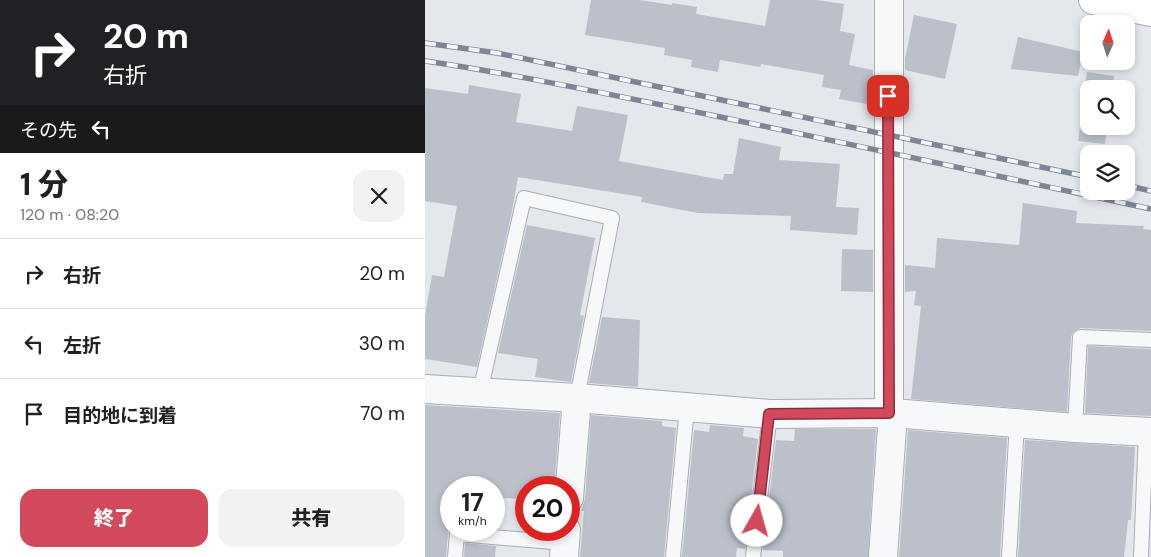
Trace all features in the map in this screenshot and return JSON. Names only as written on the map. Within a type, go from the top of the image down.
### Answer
[{"type":"main road","points":[[1093,0],[1151,12]]},
{"type":"street","points":[[883,557],[891,413],[889,0]]},
{"type":"street","points":[[425,389],[577,398],[769,414],[891,413],[1149,432]]},
{"type":"street","points":[[571,476],[577,398]]},
{"type":"lane","points":[[480,392],[523,198],[612,218],[577,398]]},
{"type":"lane","points":[[1075,428],[1080,337],[1151,340]]},
{"type":"lane","points":[[673,557],[687,407]]},
{"type":"lane","points":[[753,557],[769,414]]},
{"type":"lane","points":[[1009,557],[1017,423]]},
{"type":"lane","points":[[1141,557],[1149,432]]},
{"type":"lane","points":[[455,557],[457,534],[565,543]]},
{"type":"building","points":[[591,0],[640,0],[672,5],[672,3],[697,7],[696,14],[765,26],[770,0],[816,0],[844,4],[840,31],[855,34],[849,65],[873,70],[872,105],[839,99],[841,90],[822,87],[824,75],[761,64],[760,67],[720,60],[718,72],[691,67],[692,60],[664,55],[665,48],[585,35]]},
{"type":"building","points":[[914,15],[957,24],[945,79],[905,70],[905,59]]},
{"type":"building","points":[[1018,37],[1080,51],[1078,76],[1011,69]]},
{"type":"building","points":[[1087,72],[1114,76],[1113,80],[1086,80]]},
{"type":"building","points":[[469,85],[521,94],[516,122],[572,131],[577,106],[628,115],[619,161],[723,180],[724,174],[733,174],[739,138],[781,147],[779,160],[840,164],[836,207],[859,208],[857,235],[790,230],[791,216],[698,213],[641,202],[642,197],[518,177],[477,367],[425,359],[425,316],[432,275],[444,277],[457,206],[425,201],[425,88],[468,94]]},
{"type":"building","points":[[1080,126],[1080,135],[1106,135],[1105,144],[1078,141]]},
{"type":"building","points":[[1023,203],[1077,211],[1076,223],[1144,226],[1143,229],[1151,230],[1151,331],[1080,328],[1073,332],[1071,337],[1067,412],[911,399],[921,306],[914,305],[916,291],[905,292],[905,265],[935,268],[937,238],[1019,245]]},
{"type":"building","points":[[527,225],[595,238],[580,315],[584,316],[571,382],[535,377],[538,359],[498,353]]},
{"type":"building","points":[[842,249],[873,250],[873,292],[841,291]]},
{"type":"building","points":[[602,317],[640,320],[638,387],[589,383]]},
{"type":"building","points":[[1088,346],[1151,349],[1151,416],[1085,413]]},
{"type":"building","points":[[425,405],[560,413],[555,476],[515,476],[515,499],[505,498],[505,476],[440,476],[440,541],[447,541],[446,557],[425,557]]},
{"type":"building","points":[[591,415],[662,421],[662,426],[676,428],[664,557],[580,557],[584,511],[581,511],[585,499]]},
{"type":"building","points":[[710,425],[744,428],[743,436],[758,439],[745,549],[737,548],[736,557],[682,557],[694,430],[709,432]]},
{"type":"building","points":[[795,429],[876,429],[868,557],[783,557],[783,551],[763,550],[776,440],[794,441]]},
{"type":"building","points":[[908,430],[1007,438],[1000,557],[899,557]]},
{"type":"building","points":[[1025,440],[1135,447],[1131,520],[1128,520],[1124,557],[1018,557]]},
{"type":"building","points":[[465,543],[496,546],[495,557],[464,557]]},
{"type":"railway","points":[[425,43],[497,53],[1080,175]]},
{"type":"railway","points":[[425,61],[533,79],[711,115],[1151,209]]},
{"type":"railway","points":[[1135,187],[1151,191]]},
{"type":"route","points":[[757,521],[769,414],[889,413],[888,96]]}]
